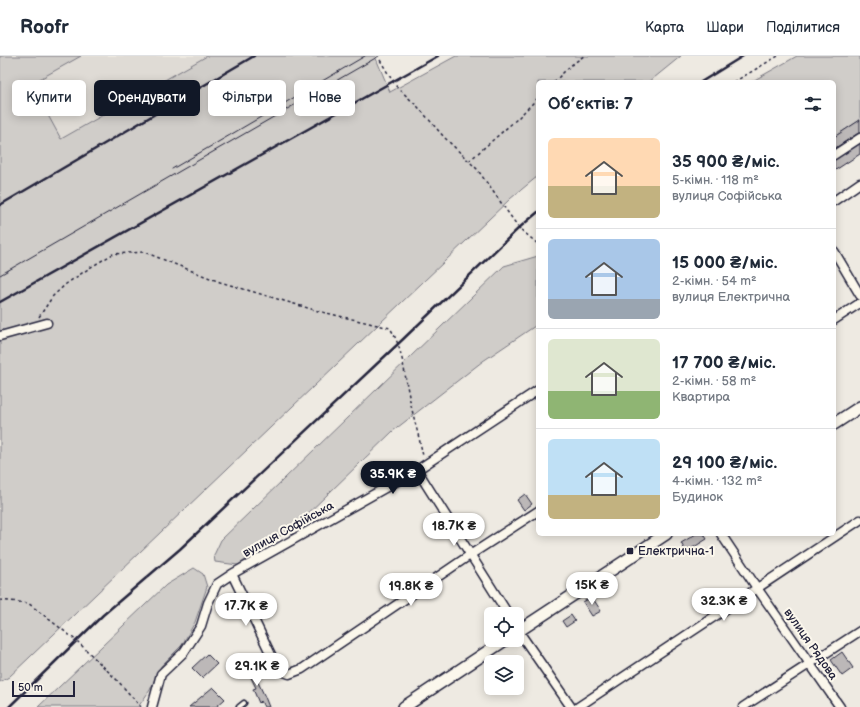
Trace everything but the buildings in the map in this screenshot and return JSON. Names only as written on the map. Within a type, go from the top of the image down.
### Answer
[{"type":"street","points":[[836,154],[860,138]]},
{"type":"street","points":[[836,200],[860,183]]},
{"type":"street","points":[[836,254],[860,295]]},
{"type":"street","points":[[836,319],[860,304]]},
{"type":"street","points":[[0,336],[47,323]]},
{"type":"street","name":"вулиця Софійська","points":[[152,707],[161,674],[184,652],[201,626],[208,603],[217,584],[232,574],[417,470],[536,391]]},
{"type":"street","points":[[836,423],[860,407]]},
{"type":"street","points":[[417,470],[504,607]]},
{"type":"street","points":[[232,574],[273,659],[280,670],[289,674],[302,669],[470,554],[536,512]]},
{"type":"street","points":[[836,536],[860,520]]},
{"type":"street","points":[[524,627],[663,536]]},
{"type":"street","name":"вулиця Рядова","points":[[722,536],[840,707]]},
{"type":"street","points":[[578,707],[836,536]]},
{"type":"street","points":[[743,707],[860,631]]},
{"type":"street","points":[[524,640],[571,707]]},
{"type":"street","points":[[404,707],[494,647]]},
{"type":"lane","points":[[239,707],[244,703]]},
{"type":"path","points":[[556,80],[570,66],[584,56]]},
{"type":"path","points":[[737,80],[778,56]]},
{"type":"path","points":[[380,60],[395,86],[418,107],[444,137],[477,169],[519,228],[536,242]]},
{"type":"path","points":[[469,161],[517,119],[536,100]]},
{"type":"path","points":[[35,326],[42,311],[53,296],[73,280],[113,254],[144,252],[220,282],[318,310],[390,328],[395,335],[401,354],[409,397],[425,465]]},
{"type":"path","points":[[0,600],[28,603],[77,641],[118,681],[141,707]]},
{"type":"shaded area","points":[[0,56],[208,56],[170,80],[94,80],[94,116],[112,116],[0,186]]},
{"type":"shaded area","points":[[0,56],[81,56],[38,80],[12,80],[12,116],[48,116],[61,139],[101,116],[200,116],[200,80],[165,80],[207,56],[375,56],[390,92],[456,56],[681,56],[651,80],[536,80],[536,178],[510,199],[9,677],[0,682]]},
{"type":"shaded area","points":[[797,56],[860,56],[860,120],[836,136],[836,80],[755,80]]},
{"type":"shaded area","points":[[536,257],[536,325],[483,361],[393,431],[297,524],[238,565],[215,562],[214,555],[221,540],[504,266]]},
{"type":"shaded area","points":[[194,568],[203,574],[207,587],[195,622],[182,645],[161,666],[150,690],[138,707],[38,707],[166,585]]},
{"type":"tram line","points":[[172,169],[365,56]]},
{"type":"tram line","points":[[0,275],[379,56]]},
{"type":"railway","points":[[0,205],[254,56]]},
{"type":"railway","points":[[0,302],[438,56]]},
{"type":"railway","points":[[704,80],[743,56]]},
{"type":"railway","points":[[9,707],[103,615],[180,549],[519,228],[536,214]]},
{"type":"place","name":"Електрична-1","points":[[630,551]]}]
